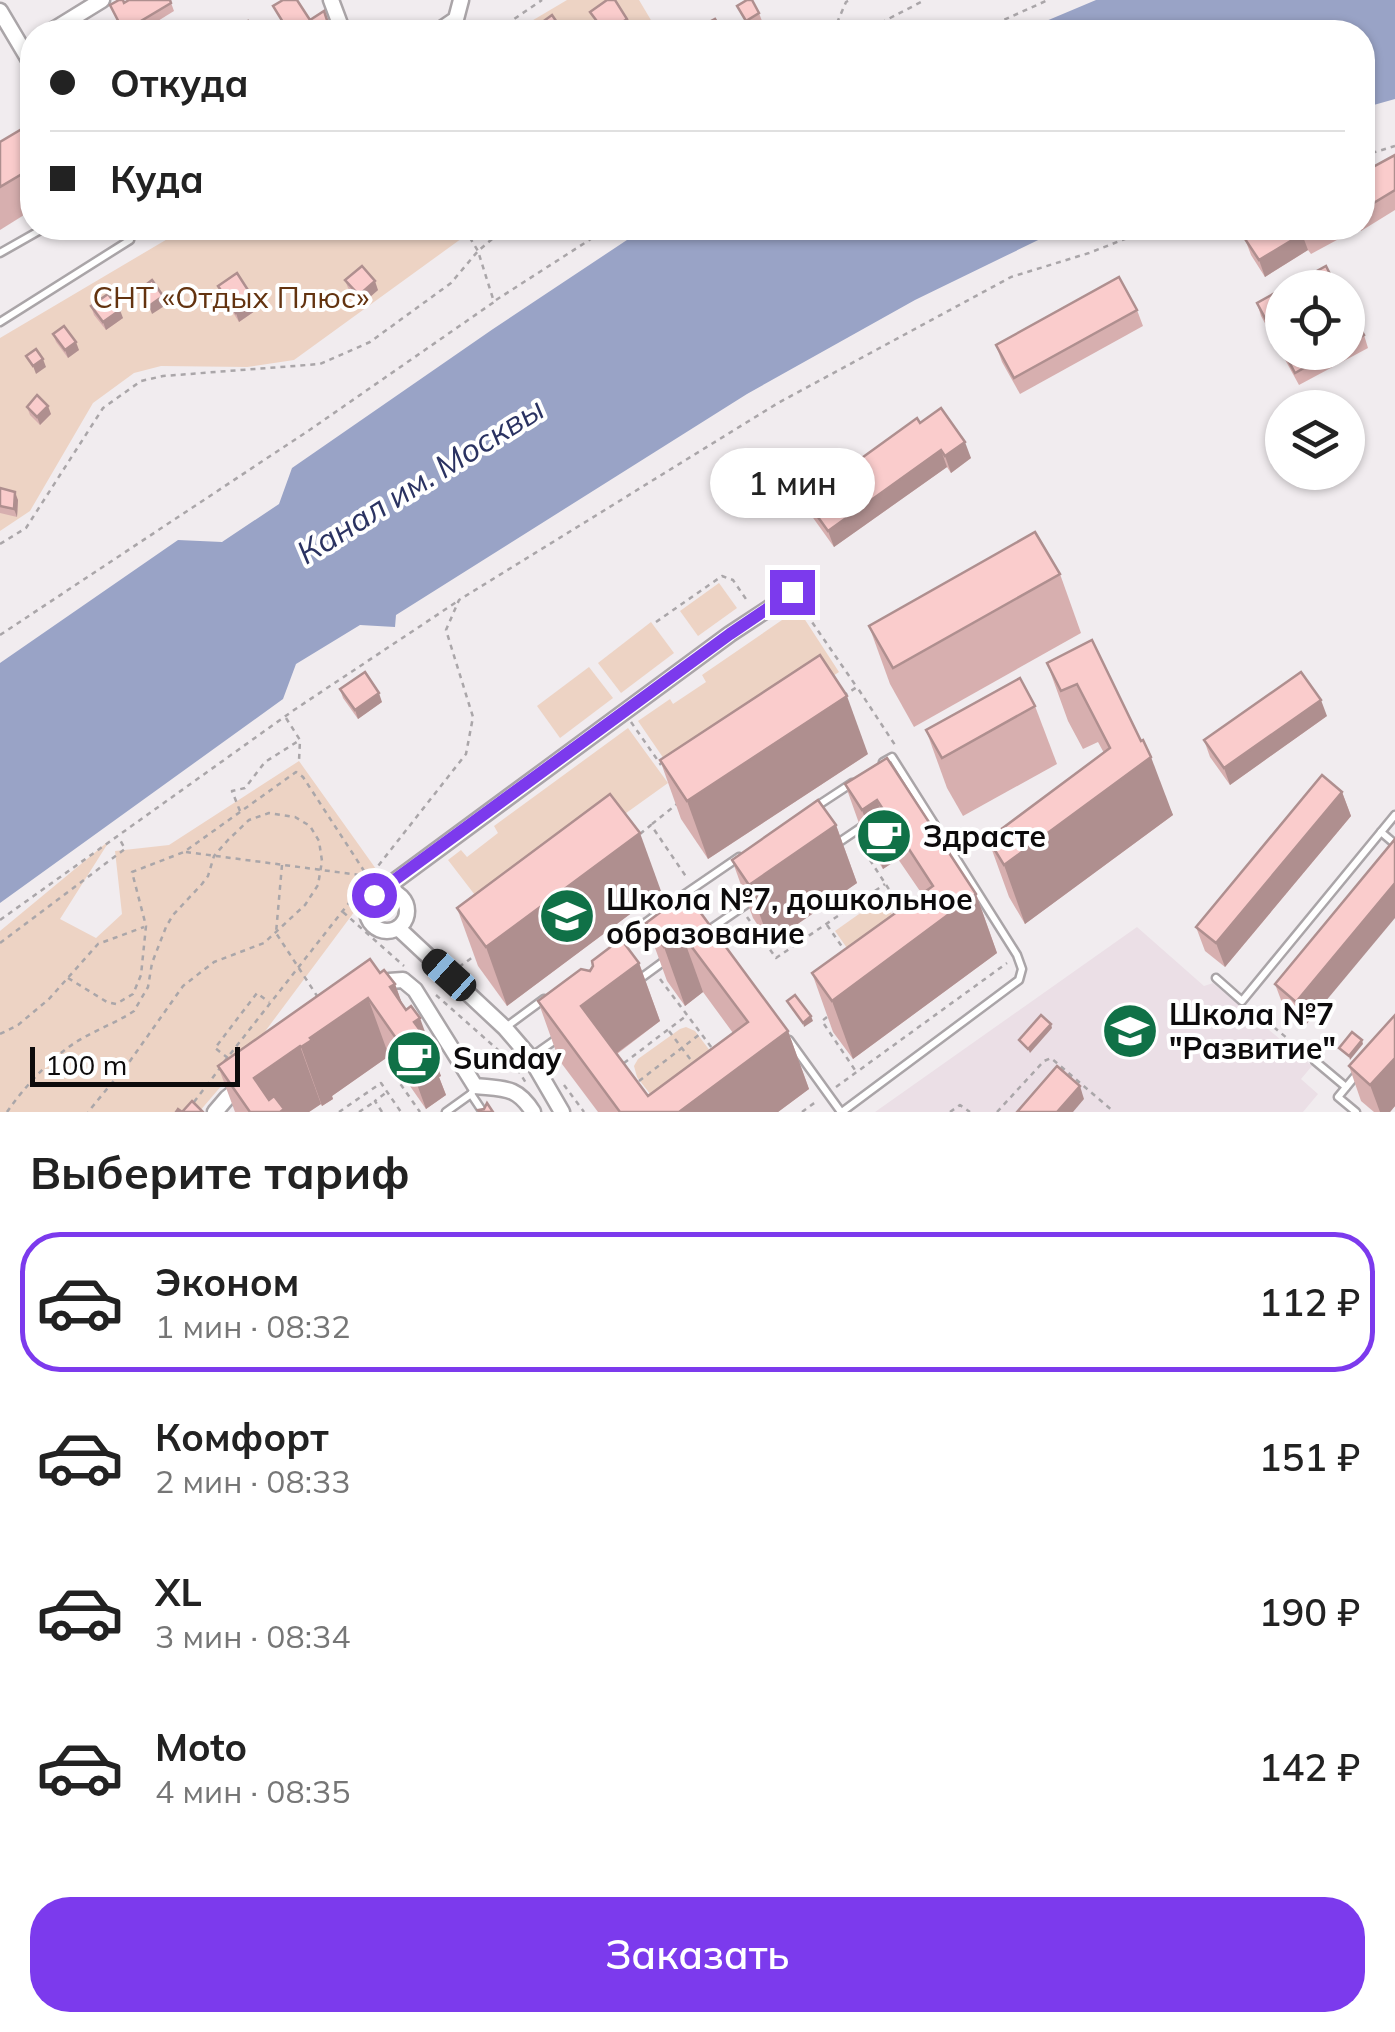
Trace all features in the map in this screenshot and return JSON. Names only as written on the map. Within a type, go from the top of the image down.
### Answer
[{"type":"street","points":[[70,20],[102,0]]},
{"type":"street","points":[[456,19],[461,0]]},
{"type":"street","points":[[1,13],[20,36]]},
{"type":"street","points":[[380,892],[398,895],[406,906],[406,919],[398,928],[386,932],[375,928],[368,918],[368,906],[374,895],[792,592]]},
{"type":"street","points":[[398,928],[505,1028],[530,1058],[562,1112]]},
{"type":"street","points":[[362,1001],[389,981],[403,980],[415,990],[473,1090],[513,1090],[534,1104]]},
{"type":"street","points":[[215,1112],[262,1071]]},
{"type":"lane","points":[[0,253],[23,240]]},
{"type":"lane","points":[[0,322],[130,240]]},
{"type":"lane","points":[[786,1036],[842,1112],[1019,980],[1022,969],[1017,955],[892,757],[875,768]]},
{"type":"lane","points":[[809,811],[859,778]]},
{"type":"lane","points":[[1216,978],[1242,1000],[1395,815]]},
{"type":"lane","points":[[820,854],[868,823]]},
{"type":"lane","points":[[1381,832],[1395,844]]},
{"type":"lane","points":[[608,951],[744,854]]},
{"type":"lane","points":[[682,896],[691,907]]},
{"type":"lane","points":[[694,940],[757,897]]},
{"type":"lane","points":[[700,919],[708,930]]},
{"type":"lane","points":[[625,990],[680,950]]},
{"type":"lane","points":[[505,1028],[549,995]]},
{"type":"lane","points":[[530,1058],[568,1030]]},
{"type":"lane","points":[[1315,1061],[1346,1087]]},
{"type":"lane","points":[[1356,1112],[1338,1097],[1358,1074]]},
{"type":"lane","points":[[446,1112],[473,1090],[483,1112]]},
{"type":"path","points":[[513,20],[542,0]]},
{"type":"path","points":[[886,20],[926,0]]},
{"type":"path","points":[[1004,20],[1048,0]]},
{"type":"path","points":[[471,240],[494,302]]},
{"type":"path","points":[[0,544],[26,528],[103,408],[141,381],[320,364],[370,342],[451,283],[492,240]]},
{"type":"path","points":[[0,635],[590,240]]},
{"type":"path","points":[[0,920],[285,717],[459,600],[778,403],[1012,277],[1121,240]]},
{"type":"path","points":[[656,622],[722,576],[733,580],[757,616]]},
{"type":"path","points":[[792,592],[896,744],[892,757]]},
{"type":"path","points":[[194,1101],[466,754],[473,718],[446,630],[459,600]]},
{"type":"path","points":[[841,697],[857,687]]},
{"type":"path","points":[[624,712],[665,770]]},
{"type":"path","points":[[285,717],[300,740],[299,760]]},
{"type":"path","points":[[240,812],[232,791],[245,788],[265,762],[300,740]]},
{"type":"path","points":[[68,978],[107,1002],[116,1004],[133,994],[138,985],[146,926],[132,872],[184,852],[292,774],[300,774],[368,876]]},
{"type":"path","points":[[636,837],[685,798]]},
{"type":"path","points":[[7,1112],[60,1055],[140,1004],[152,963],[173,915],[208,876],[214,856],[250,820],[278,813],[302,820],[316,833],[322,861],[318,884],[305,904],[264,944],[214,962],[183,986],[88,1112]]},
{"type":"path","points":[[651,826],[694,887]]},
{"type":"path","points":[[852,834],[902,910]]},
{"type":"path","points":[[0,944],[125,849],[118,837]]},
{"type":"path","points":[[184,852],[368,876]]},
{"type":"path","points":[[282,865],[276,934],[324,1007]]},
{"type":"path","points":[[741,908],[776,958],[885,884]]},
{"type":"path","points":[[342,911],[406,968]]},
{"type":"path","points":[[826,924],[848,955]]},
{"type":"path","points":[[0,1034],[18,1025],[49,999],[98,944],[146,926]]},
{"type":"path","points":[[480,952],[432,991],[514,1065],[534,1104]]},
{"type":"path","points":[[802,1112],[1017,955]]},
{"type":"path","points":[[653,970],[711,1047]]},
{"type":"path","points":[[228,1058],[215,1048],[257,992],[270,1003]]},
{"type":"path","points":[[1242,1000],[1315,1061]]},
{"type":"path","points":[[832,1013],[822,1021],[857,1072]]},
{"type":"path","points":[[624,1070],[626,1060],[687,1015]]},
{"type":"path","points":[[668,1030],[693,1064]]},
{"type":"path","points":[[635,1084],[701,1034]]},
{"type":"path","points":[[998,1112],[1044,1060],[1051,1058],[1114,1112]]},
{"type":"path","points":[[404,1078],[400,1082],[420,1112]]},
{"type":"path","points":[[339,1112],[348,1110],[382,1084],[401,1112]]},
{"type":"path","points":[[359,1112],[387,1092]]},
{"type":"path","points":[[375,1101],[382,1112]]},
{"type":"path","points":[[950,1112],[960,1104],[970,1112]]},
{"type":"shaded area","name":"Школа №7 \"Развитие\"","points":[[1137,927],[1204,986],[1213,983],[1312,1066],[1301,1079],[1318,1094],[1303,1112],[875,1112]]},
{"type":"green space","points":[[567,0],[639,0],[651,20],[533,20]]},
{"type":"green space","name":"СНТ «Отдых Плюс»","points":[[166,240],[459,240],[294,360],[247,367],[161,366],[134,373],[93,403],[30,511],[0,531],[0,338]]},
{"type":"green space","points":[[719,583],[737,608],[698,636],[680,611]]},
{"type":"green space","points":[[798,609],[839,672],[677,778],[638,721],[670,699],[673,704],[706,682],[702,675]]},
{"type":"green space","points":[[651,622],[674,653],[621,693],[598,663]]},
{"type":"green space","points":[[589,667],[613,698],[560,738],[537,706]]},
{"type":"green space","points":[[628,728],[668,783],[488,912],[448,860],[461,850],[467,857],[498,833],[494,826]]},
{"type":"green space","points":[[299,761],[381,876],[246,1057],[199,1112],[0,1112],[0,931],[110,840],[60,919],[96,938],[122,914],[115,851],[169,845]]},
{"type":"green space","points":[[876,902],[886,905],[907,938],[866,975],[835,931]]},
{"type":"green space","points":[[686,1027],[695,1031],[723,1068],[664,1112],[637,1077],[634,1066],[638,1059]]},
{"type":"water","points":[[1096,0],[1395,0],[1395,99],[1375,105],[1375,20],[1048,20]]},
{"type":"water","name":"Канал им. Москвы","points":[[627,240],[1038,240],[915,300],[747,394],[396,615],[395,627],[360,625],[296,664],[283,699],[0,903],[0,663],[178,540],[222,542],[279,504],[292,468]]},
{"type":"building","points":[[119,0],[171,3],[143,20],[118,20],[110,5]]},
{"type":"building","points":[[283,0],[297,0],[310,20],[282,20],[273,6]]},
{"type":"building","points":[[607,0],[615,0],[627,19],[596,20],[590,12]]},
{"type":"building","points":[[752,0],[759,13],[745,20],[737,6]]},
{"type":"building","points":[[324,11],[327,20],[310,20]]},
{"type":"building","points":[[20,130],[20,175],[0,187],[0,142]]},
{"type":"building","points":[[1395,155],[1395,190],[1375,202],[1375,166]]},
{"type":"building","points":[[1246,240],[1292,240],[1259,260]]},
{"type":"building","points":[[362,266],[375,281],[359,295],[345,280]]},
{"type":"building","points":[[237,273],[255,301],[236,313],[218,286]]},
{"type":"building","points":[[1119,277],[1137,310],[1014,378],[996,345]]},
{"type":"building","points":[[152,280],[163,296],[149,306],[139,290]]},
{"type":"building","points":[[108,294],[120,310],[103,322],[91,306]]},
{"type":"building","points":[[1265,299],[1265,318],[1257,303]]},
{"type":"building","points":[[64,326],[76,342],[65,350],[53,334]]},
{"type":"building","points":[[36,349],[43,359],[33,366],[26,356]]},
{"type":"building","points":[[37,395],[48,406],[37,417],[27,407]]},
{"type":"building","points":[[941,408],[965,442],[945,456],[941,450],[828,531],[805,499],[917,418],[920,423]]},
{"type":"building","points":[[0,488],[15,492],[14,509],[0,506]]},
{"type":"building","points":[[1035,532],[1060,574],[893,668],[869,626]]},
{"type":"building","points":[[1092,640],[1151,757],[1004,865],[988,839],[1110,748],[1077,684],[1061,691],[1047,663]]},
{"type":"building","points":[[820,655],[847,696],[687,801],[660,760]]},
{"type":"building","points":[[365,672],[379,693],[355,710],[340,689]]},
{"type":"building","points":[[1301,672],[1321,700],[1224,768],[1204,740]]},
{"type":"building","points":[[1020,678],[1035,706],[942,758],[926,730]]},
{"type":"building","points":[[887,758],[976,894],[832,1001],[812,973],[933,886],[877,800],[862,810],[845,784]]},
{"type":"building","points":[[1322,775],[1342,792],[1216,943],[1196,927]]},
{"type":"building","points":[[610,794],[640,833],[486,947],[457,908]]},
{"type":"building","points":[[818,800],[836,825],[749,885],[732,860]]},
{"type":"building","points":[[1395,839],[1395,883],[1296,1002],[1275,984]]},
{"type":"building","points":[[686,893],[788,1031],[679,1112],[620,1112],[538,1001],[581,969],[590,971],[592,961],[621,939],[639,963],[581,1006],[648,1096],[748,1022],[682,934],[664,947],[646,923]]},
{"type":"building","points":[[370,959],[395,984],[390,987],[406,1010],[411,1006],[420,1018],[414,1022],[425,1037],[405,1051],[368,998],[254,1078],[269,1100],[274,1096],[284,1109],[250,1112],[218,1066]]},
{"type":"building","points":[[795,995],[811,1016],[803,1023],[787,1001]]},
{"type":"building","points":[[1041,1015],[1051,1024],[1028,1049],[1019,1040]]},
{"type":"building","points":[[1395,1015],[1395,1058],[1370,1085],[1349,1066]]},
{"type":"building","points":[[1352,1032],[1362,1040],[1349,1056],[1339,1048]]},
{"type":"building","points":[[1057,1066],[1080,1086],[1057,1112],[1017,1112]]},
{"type":"building","points":[[192,1101],[203,1112],[182,1112]]},
{"type":"place","name":"Здрасте","points":[[884,836]]},
{"type":"place","name":"Школа №7, дошкольное образование","points":[[567,916]]},
{"type":"place","name":"Школа №7 \"Развитие\"","points":[[1130,1031]]},
{"type":"place","name":"Sunday","points":[[414,1058]]},
{"type":"route","points":[[374,895],[792,592]]}]
